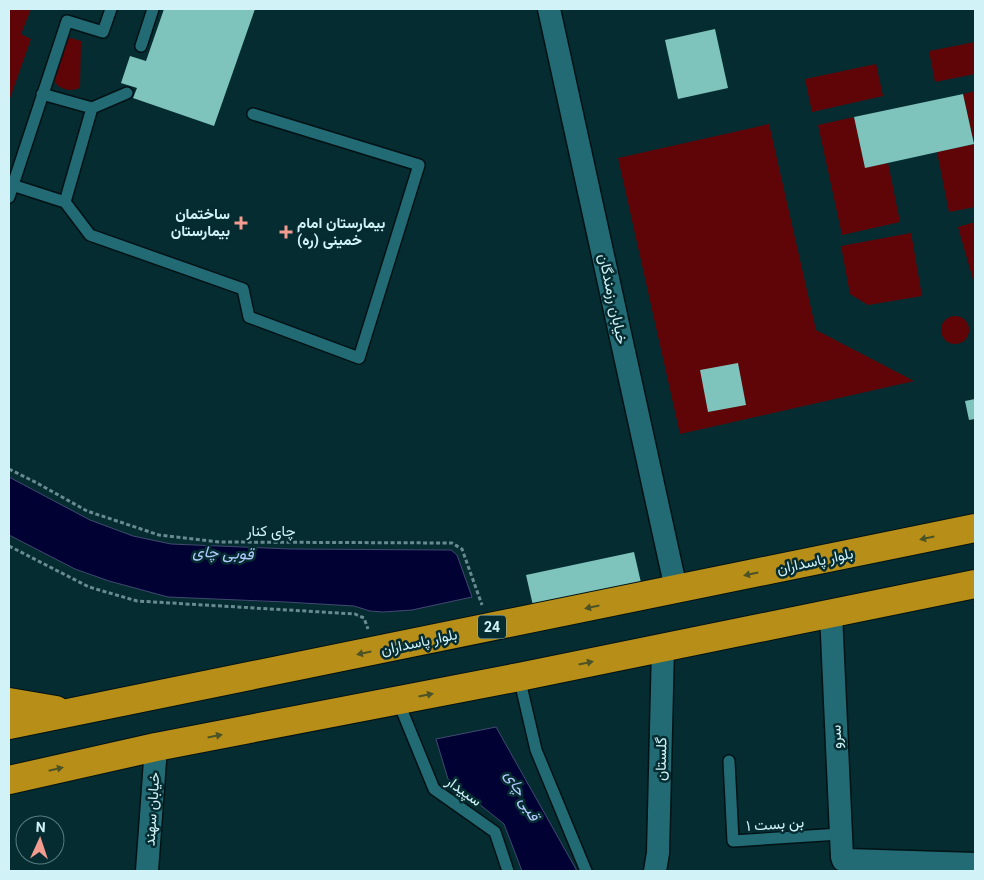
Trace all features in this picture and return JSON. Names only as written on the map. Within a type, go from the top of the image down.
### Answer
[{"type":"highway","name":"بلوار پاسداران","points":[[9,726],[975,528]]},
{"type":"highway","points":[[9,780],[156,747],[519,677],[975,584]]},
{"type":"highway","points":[[9,702],[75,713]]},
{"type":"street","name":"خیابان رزمندگان","points":[[549,9],[676,589]]},
{"type":"street","name":"سرو","points":[[831,613],[840,834],[843,860],[975,864]]},
{"type":"street","name":"گلستان","points":[[655,871],[658,853],[664,647]]},
{"type":"street","name":"خیابان سهند","points":[[147,871],[156,747]]},
{"type":"lane","points":[[9,197],[11,185],[66,21],[103,32],[111,9]]},
{"type":"lane","points":[[141,46],[153,9]]},
{"type":"lane","points":[[42,94],[92,108],[127,93]]},
{"type":"lane","points":[[66,202],[92,108]]},
{"type":"lane","points":[[11,185],[66,202],[90,235],[243,289],[249,317],[359,358],[419,165],[253,114]]},
{"type":"lane","points":[[519,677],[536,750],[586,871]]},
{"type":"lane","name":"سپیدار","points":[[398,700],[434,789],[495,832],[508,871]]},
{"type":"lane","name":"بن بست ۱","points":[[729,761],[733,841],[840,834]]},
{"type":"path","name":"چای کنار","points":[[9,469],[37,482],[87,511],[159,534],[220,542],[452,543],[462,549],[490,628]]},
{"type":"path","points":[[9,546],[89,587],[137,601],[355,614],[364,618],[376,651]]},
{"type":"shaded area","points":[[9,9],[31,9],[21,34],[31,39],[9,101]]},
{"type":"shaded area","points":[[71,38],[81,41],[80,88],[68,90],[59,86],[53,80],[67,39]]},
{"type":"shaded area","points":[[975,42],[975,74],[935,82],[929,51]]},
{"type":"shaded area","points":[[876,64],[883,96],[812,112],[805,79]]},
{"type":"shaded area","points":[[975,91],[975,207],[949,212],[937,152],[974,144],[963,94]]},
{"type":"shaded area","points":[[854,117],[865,167],[888,163],[900,222],[842,235],[818,125]]},
{"type":"shaded area","points":[[769,124],[816,330],[914,381],[680,434],[618,158]]},
{"type":"shaded area","points":[[975,222],[975,282],[974,283],[958,227]]},
{"type":"shaded area","points":[[911,233],[922,296],[868,305],[850,294],[841,246]]},
{"type":"shaded area","points":[[955,316],[965,320],[969,330],[965,340],[955,344],[945,340],[941,330],[945,320]]},
{"type":"water","name":"قوبی چای","points":[[9,477],[90,520],[133,536],[171,544],[290,549],[451,550],[457,555],[472,597],[412,610],[383,612],[370,611],[354,606],[168,597],[109,581],[75,569],[9,535]]},
{"type":"water","name":"قبی چای","points":[[496,727],[577,871],[522,871],[504,824],[448,779],[436,739]]},
{"type":"building","points":[[164,9],[255,9],[214,126],[133,98],[137,88],[121,83],[130,56],[146,61]]},
{"type":"building","points":[[715,29],[728,88],[678,99],[665,40]]},
{"type":"building","points":[[963,94],[974,144],[865,168],[854,117]]},
{"type":"building","points":[[738,363],[746,405],[708,412],[700,370]]},
{"type":"building","points":[[975,399],[975,419],[969,420],[965,401]]},
{"type":"building","points":[[634,552],[642,587],[534,610],[526,575]]},
{"type":"place","name":"ساختمان بیمارستان","points":[[241,223]]},
{"type":"place","name":"بیمارستان امام خمینی (ره)","points":[[286,232]]}]
